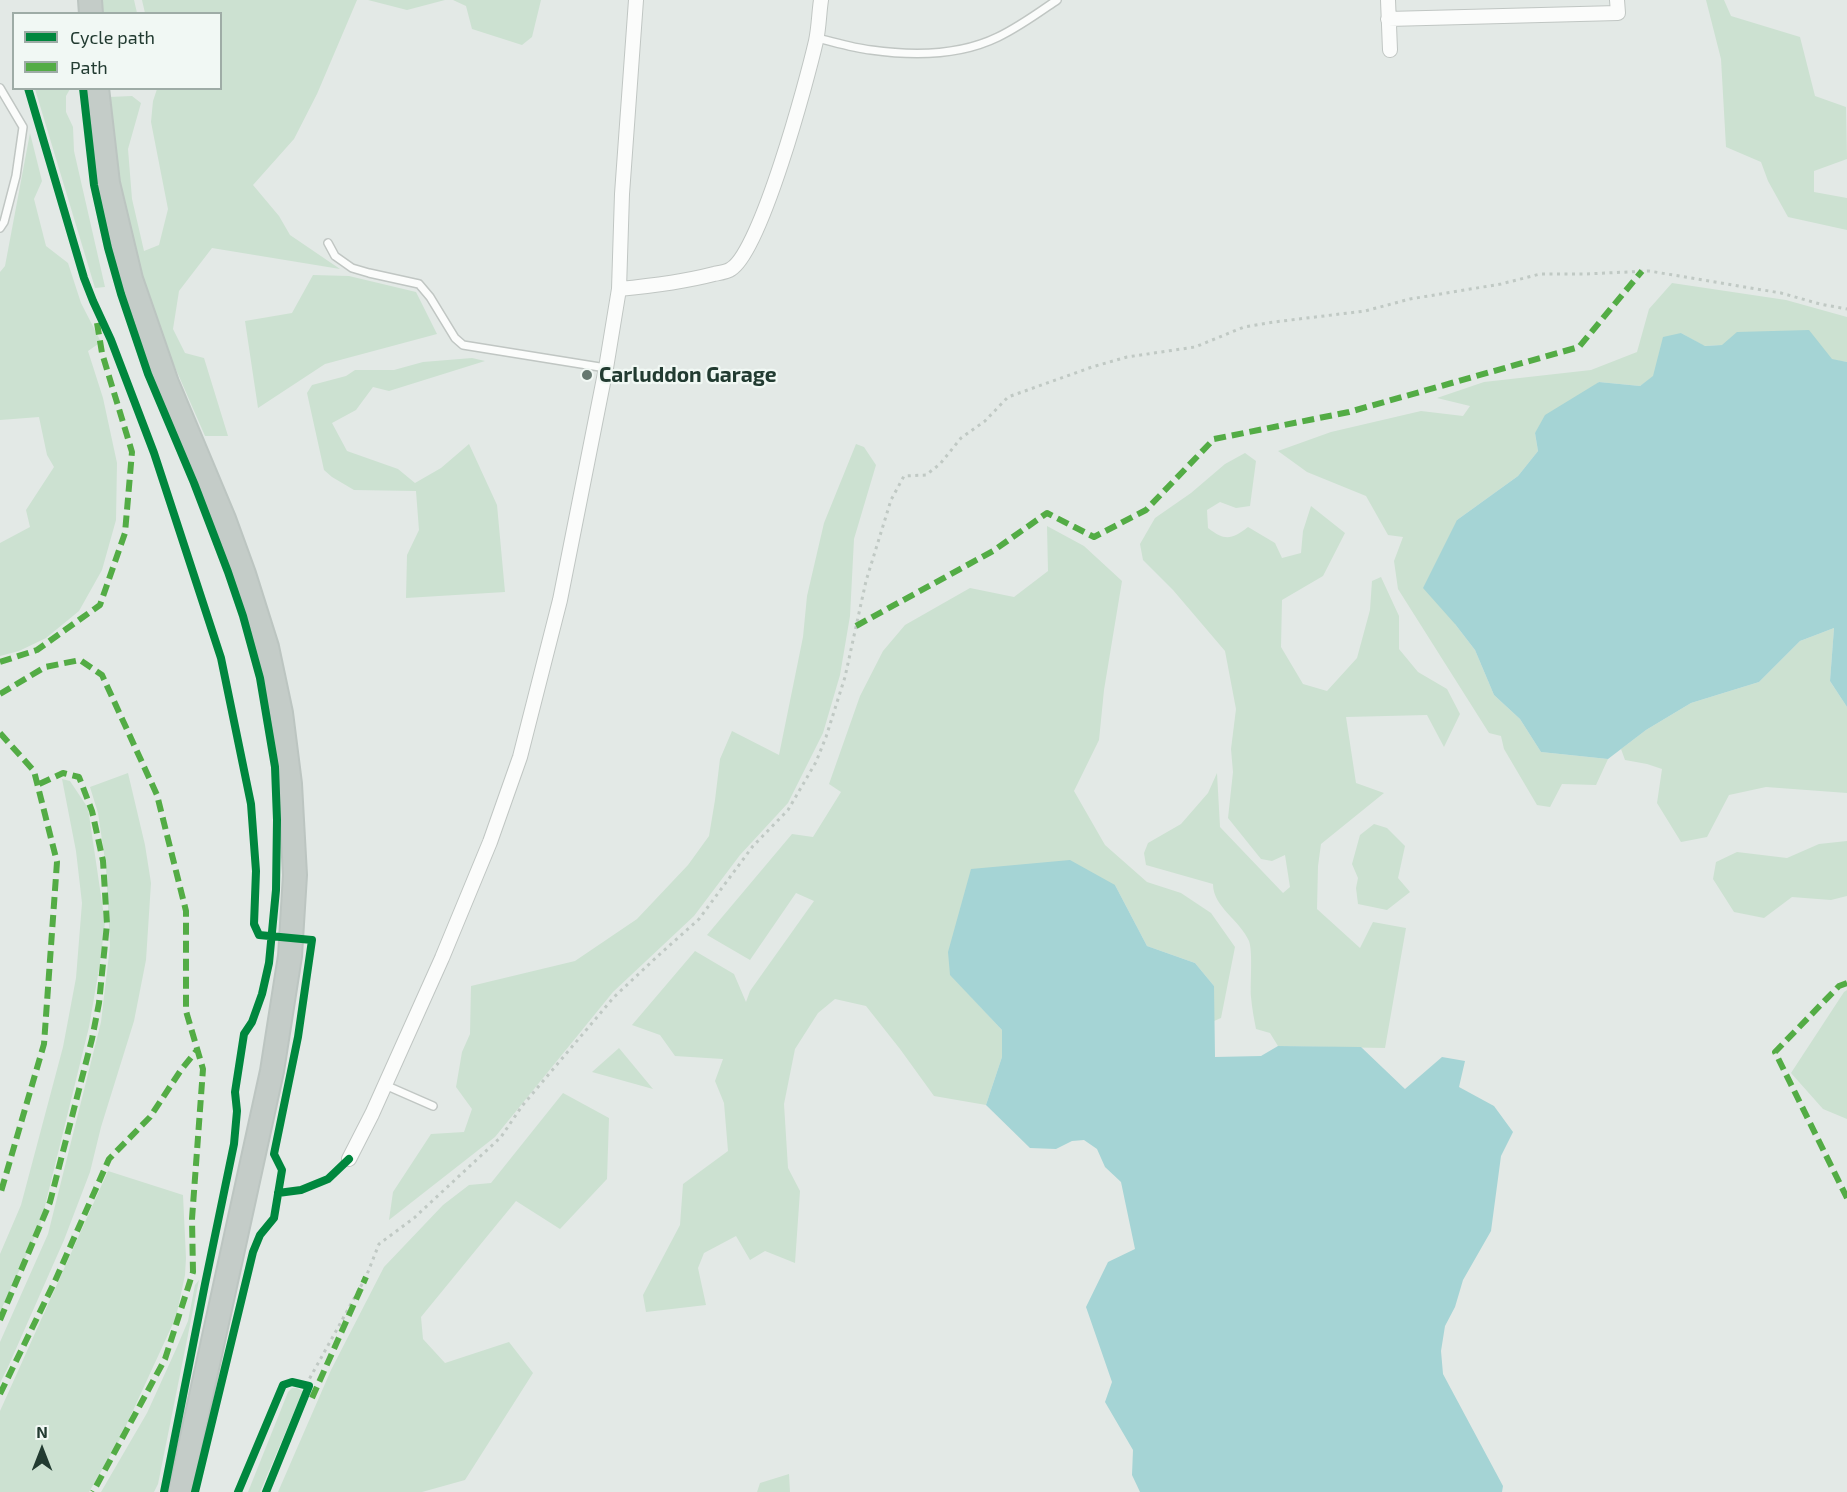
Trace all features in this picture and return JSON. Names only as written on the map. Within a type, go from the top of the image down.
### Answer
[{"type":"highway","points":[[97,90],[108,183],[131,279],[167,383],[224,519],[267,647],[281,713],[290,784],[295,875],[290,956],[272,1071],[180,1492]]},
{"type":"street","points":[[349,1159],[442,958],[486,853],[520,756],[560,600],[620,290],[622,194],[636,0]]},
{"type":"street","points":[[620,290],[688,281],[732,269],[745,253],[754,237],[776,178],[805,88],[817,38],[821,0]]},
{"type":"street","points":[[1388,0],[1390,50]]},
{"type":"street","points":[[1389,19],[1618,13],[1617,0]]},
{"type":"lane","points":[[817,38],[870,50],[923,54],[960,50],[997,38],[1057,0]]},
{"type":"lane","points":[[0,88],[23,127],[16,176],[4,222],[0,228]]},
{"type":"lane","points":[[328,243],[335,256],[352,268],[419,284],[430,297],[455,338],[463,345],[606,368]]},
{"type":"lane","points":[[385,1085],[433,1106]]},
{"type":"path","points":[[305,1396],[309,1386],[302,1384],[366,1277],[379,1244],[414,1218],[501,1137],[547,1075],[614,998],[699,919],[753,846],[788,810],[816,762],[826,737],[845,677],[866,581],[891,500],[899,484],[904,476],[927,476],[961,438],[985,421],[1008,397],[1127,357],[1195,347],[1244,327],[1365,311],[1410,299],[1501,284],[1540,274],[1650,271],[1781,293],[1847,309]]},
{"type":"green space","points":[[100,0],[134,0],[137,12],[102,12]]},
{"type":"green space","points":[[142,0],[357,0],[317,94],[294,139],[253,185],[279,216],[290,235],[340,269],[212,248],[179,291],[173,329],[185,353],[204,358],[228,436],[205,436],[171,358],[138,265],[118,181],[109,97],[132,96],[141,103],[128,149],[132,199],[144,251],[159,245],[168,209],[151,122],[153,101],[157,90],[222,90],[222,12],[145,12]]},
{"type":"green space","points":[[368,0],[445,0],[407,10]]},
{"type":"green space","points":[[453,0],[541,0],[532,37],[522,45],[472,29],[466,6]]},
{"type":"green space","points":[[1706,0],[1724,0],[1731,16],[1800,37],[1815,96],[1846,107],[1847,159],[1814,171],[1814,192],[1847,198],[1847,230],[1788,217],[1768,181],[1761,162],[1726,147],[1721,59]]},
{"type":"green space","points":[[35,90],[69,90],[66,96],[66,112],[73,127],[74,151],[105,287],[95,288]]},
{"type":"green space","points":[[30,133],[42,181],[34,199],[46,246],[68,263],[81,303],[101,342],[88,351],[103,398],[117,463],[116,520],[102,570],[79,611],[46,638],[19,651],[0,656],[0,543],[30,527],[26,510],[54,467],[47,455],[39,417],[0,420],[0,272],[5,266]]},
{"type":"green space","points":[[313,275],[349,276],[416,292],[437,334],[325,364],[258,408],[245,321],[292,313]]},
{"type":"green space","points":[[1672,283],[1786,300],[1847,317],[1847,362],[1722,345],[1704,346],[1681,333],[1653,377],[1640,386],[1599,382],[1535,433],[1538,451],[1518,476],[1457,520],[1455,624],[1475,650],[1494,695],[1520,719],[1541,752],[1608,759],[1596,785],[1562,784],[1550,807],[1537,805],[1504,749],[1501,736],[1489,733],[1398,589],[1394,561],[1403,537],[1388,535],[1366,496],[1307,472],[1278,451],[1331,432],[1421,411],[1463,416],[1470,406],[1437,398],[1484,382],[1591,370],[1637,352],[1649,309]]},
{"type":"green space","points":[[472,358],[485,361],[389,391],[373,387],[356,410],[332,423],[347,451],[398,469],[415,483],[441,468],[469,444],[497,505],[505,592],[406,598],[407,555],[419,530],[416,491],[354,490],[324,470],[307,393],[312,385],[346,376],[355,370],[394,370],[423,362]]},
{"type":"green space","points":[[856,444],[864,447],[876,465],[854,539],[850,616],[840,675],[823,733],[788,803],[740,855],[694,916],[613,992],[495,1137],[389,1220],[393,1192],[431,1134],[464,1132],[472,1109],[456,1087],[462,1052],[470,1034],[471,986],[575,961],[637,919],[688,865],[709,836],[720,759],[732,731],[779,755],[803,637],[807,596],[824,523]]},
{"type":"green space","points":[[1245,453],[1256,461],[1250,506],[1236,508],[1220,502],[1207,510],[1208,528],[1219,535],[1228,537],[1248,527],[1275,543],[1282,558],[1301,553],[1303,531],[1311,506],[1345,533],[1323,576],[1282,600],[1281,647],[1303,684],[1327,691],[1357,658],[1370,610],[1372,581],[1381,577],[1399,616],[1399,649],[1418,672],[1447,689],[1460,714],[1444,747],[1427,715],[1346,717],[1356,783],[1384,793],[1321,844],[1317,909],[1360,948],[1373,922],[1406,928],[1385,1048],[1278,1046],[1270,1033],[1256,1029],[1251,997],[1249,941],[1240,926],[1217,900],[1213,884],[1146,865],[1144,853],[1148,843],[1181,824],[1208,793],[1217,773],[1220,827],[1283,893],[1290,887],[1285,855],[1272,861],[1261,859],[1228,818],[1233,772],[1231,749],[1236,709],[1225,651],[1173,590],[1143,560],[1140,544],[1155,518],[1191,493],[1225,464]]},
{"type":"green space","points":[[1047,526],[1084,546],[1122,581],[1104,690],[1099,740],[1074,791],[1105,845],[1147,882],[1181,893],[1211,913],[1235,947],[1221,1018],[1214,1021],[1214,986],[1195,963],[1147,946],[1115,885],[951,975],[1002,1030],[1002,1057],[986,1105],[934,1096],[866,1006],[835,999],[818,1013],[795,1049],[784,1104],[788,1168],[800,1191],[795,1263],[765,1251],[750,1260],[736,1236],[704,1253],[698,1268],[706,1305],[646,1312],[643,1295],[680,1225],[683,1184],[728,1151],[724,1103],[715,1081],[723,1059],[675,1056],[660,1035],[632,1025],[695,951],[734,974],[746,1002],[750,991],[814,901],[796,893],[750,960],[707,935],[792,834],[813,837],[841,792],[829,784],[860,696],[883,651],[905,625],[970,588],[1014,597],[1048,571]]},
{"type":"green space","points":[[1834,628],[1830,681],[1847,707],[1847,793],[1766,787],[1729,795],[1707,837],[1681,842],[1657,803],[1662,769],[1625,760],[1621,749],[1646,730],[1691,703],[1759,682],[1800,641]]},
{"type":"green space","points":[[128,773],[145,845],[151,883],[146,960],[134,1021],[101,1127],[90,1172],[64,1240],[0,1383],[0,1342],[48,1234],[101,1022],[110,946],[106,867],[98,813],[90,787]]},
{"type":"green space","points":[[62,779],[70,781],[88,808],[105,923],[89,1027],[40,1226],[0,1312],[0,1254],[21,1205],[63,1047],[76,978],[82,903],[76,851]]},
{"type":"green space","points":[[1374,824],[1387,828],[1405,846],[1398,878],[1410,892],[1387,910],[1358,904],[1356,888],[1358,878],[1352,864],[1360,835]]},
{"type":"green space","points":[[1847,841],[1847,896],[1831,900],[1792,897],[1764,918],[1734,912],[1713,879],[1716,862],[1737,852],[1787,858],[1819,844]]},
{"type":"green space","points":[[1847,990],[1847,1119],[1823,1109],[1791,1073]]},
{"type":"green space","points":[[619,1048],[653,1089],[592,1072]]},
{"type":"green space","points":[[563,1093],[609,1118],[607,1179],[560,1229],[516,1201],[421,1317],[423,1339],[445,1363],[509,1342],[533,1373],[465,1480],[422,1492],[278,1492],[331,1370],[384,1267],[443,1205],[469,1185],[491,1183]]},
{"type":"green space","points":[[108,1171],[183,1195],[186,1258],[185,1275],[176,1317],[119,1441],[89,1492],[0,1492],[0,1411]]},
{"type":"green space","points":[[199,1280],[158,1484],[154,1492],[101,1492],[147,1413],[188,1321],[195,1285]]},
{"type":"green space","points":[[292,1388],[303,1391],[260,1492],[248,1492],[288,1392]]},
{"type":"green space","points":[[789,1474],[790,1492],[757,1492],[760,1483]]},
{"type":"water","points":[[1809,330],[1832,359],[1847,362],[1847,707],[1830,681],[1834,628],[1800,641],[1759,682],[1691,703],[1646,730],[1608,759],[1541,752],[1520,719],[1494,695],[1475,650],[1423,588],[1457,520],[1518,476],[1538,451],[1535,433],[1545,415],[1599,382],[1640,386],[1653,376],[1663,337],[1681,333],[1705,346],[1722,345],[1737,332]]},
{"type":"water","points":[[1070,860],[1115,885],[1147,946],[1195,963],[1214,986],[1215,1057],[1261,1056],[1278,1046],[1361,1047],[1405,1089],[1442,1057],[1465,1061],[1459,1087],[1494,1106],[1513,1132],[1501,1156],[1491,1231],[1463,1280],[1455,1307],[1445,1326],[1441,1351],[1443,1374],[1503,1486],[1502,1492],[1140,1492],[1132,1475],[1133,1450],[1105,1402],[1112,1382],[1086,1307],[1108,1262],[1135,1249],[1121,1182],[1105,1167],[1097,1149],[1084,1140],[1072,1141],[1056,1149],[1030,1148],[986,1105],[1002,1057],[1002,1030],[950,975],[948,952],[971,869]]},
{"type":"marked path","points":[[856,626],[993,551],[1047,513],[1094,537],[1146,510],[1214,439],[1349,412],[1579,347],[1642,271]]},
{"type":"marked path","points":[[0,662],[37,650],[100,605],[125,533],[132,452],[102,353],[97,323]]},
{"type":"marked path","points":[[0,694],[45,667],[80,660],[102,675],[157,795],[186,911],[186,1011],[203,1069],[192,1219],[193,1272],[165,1359],[93,1492]]},
{"type":"marked path","points":[[0,733],[34,771],[57,862],[44,1044],[0,1195]]},
{"type":"marked path","points":[[0,1320],[50,1202],[92,1039],[99,1003],[107,924],[103,861],[92,811],[79,777],[63,773],[37,785]]},
{"type":"marked path","points":[[1847,983],[1839,986],[1775,1052],[1847,1198]]},
{"type":"marked path","points":[[0,1394],[55,1281],[109,1159],[150,1117],[197,1050]]},
{"type":"marked path","points":[[312,1398],[366,1277]]},
{"type":"cycle path","points":[[29,90],[84,278],[111,340],[154,453],[221,658],[251,804],[256,871],[254,924],[259,935],[312,940],[298,1037],[274,1154],[282,1170],[274,1218],[260,1235],[253,1252],[195,1492]]},
{"type":"cycle path","points":[[83,90],[94,185],[121,294],[148,374],[194,483],[243,616],[260,678],[275,767],[276,890],[269,963],[262,994],[252,1022],[244,1034],[235,1092],[237,1111],[234,1144],[164,1492]]},
{"type":"cycle path","points":[[278,1193],[301,1190],[328,1179],[349,1159]]},
{"type":"cycle path","points":[[238,1492],[283,1385],[292,1382],[309,1386],[266,1492]]},
{"type":"place","name":"Carluddon Garage","points":[[587,375]]}]
